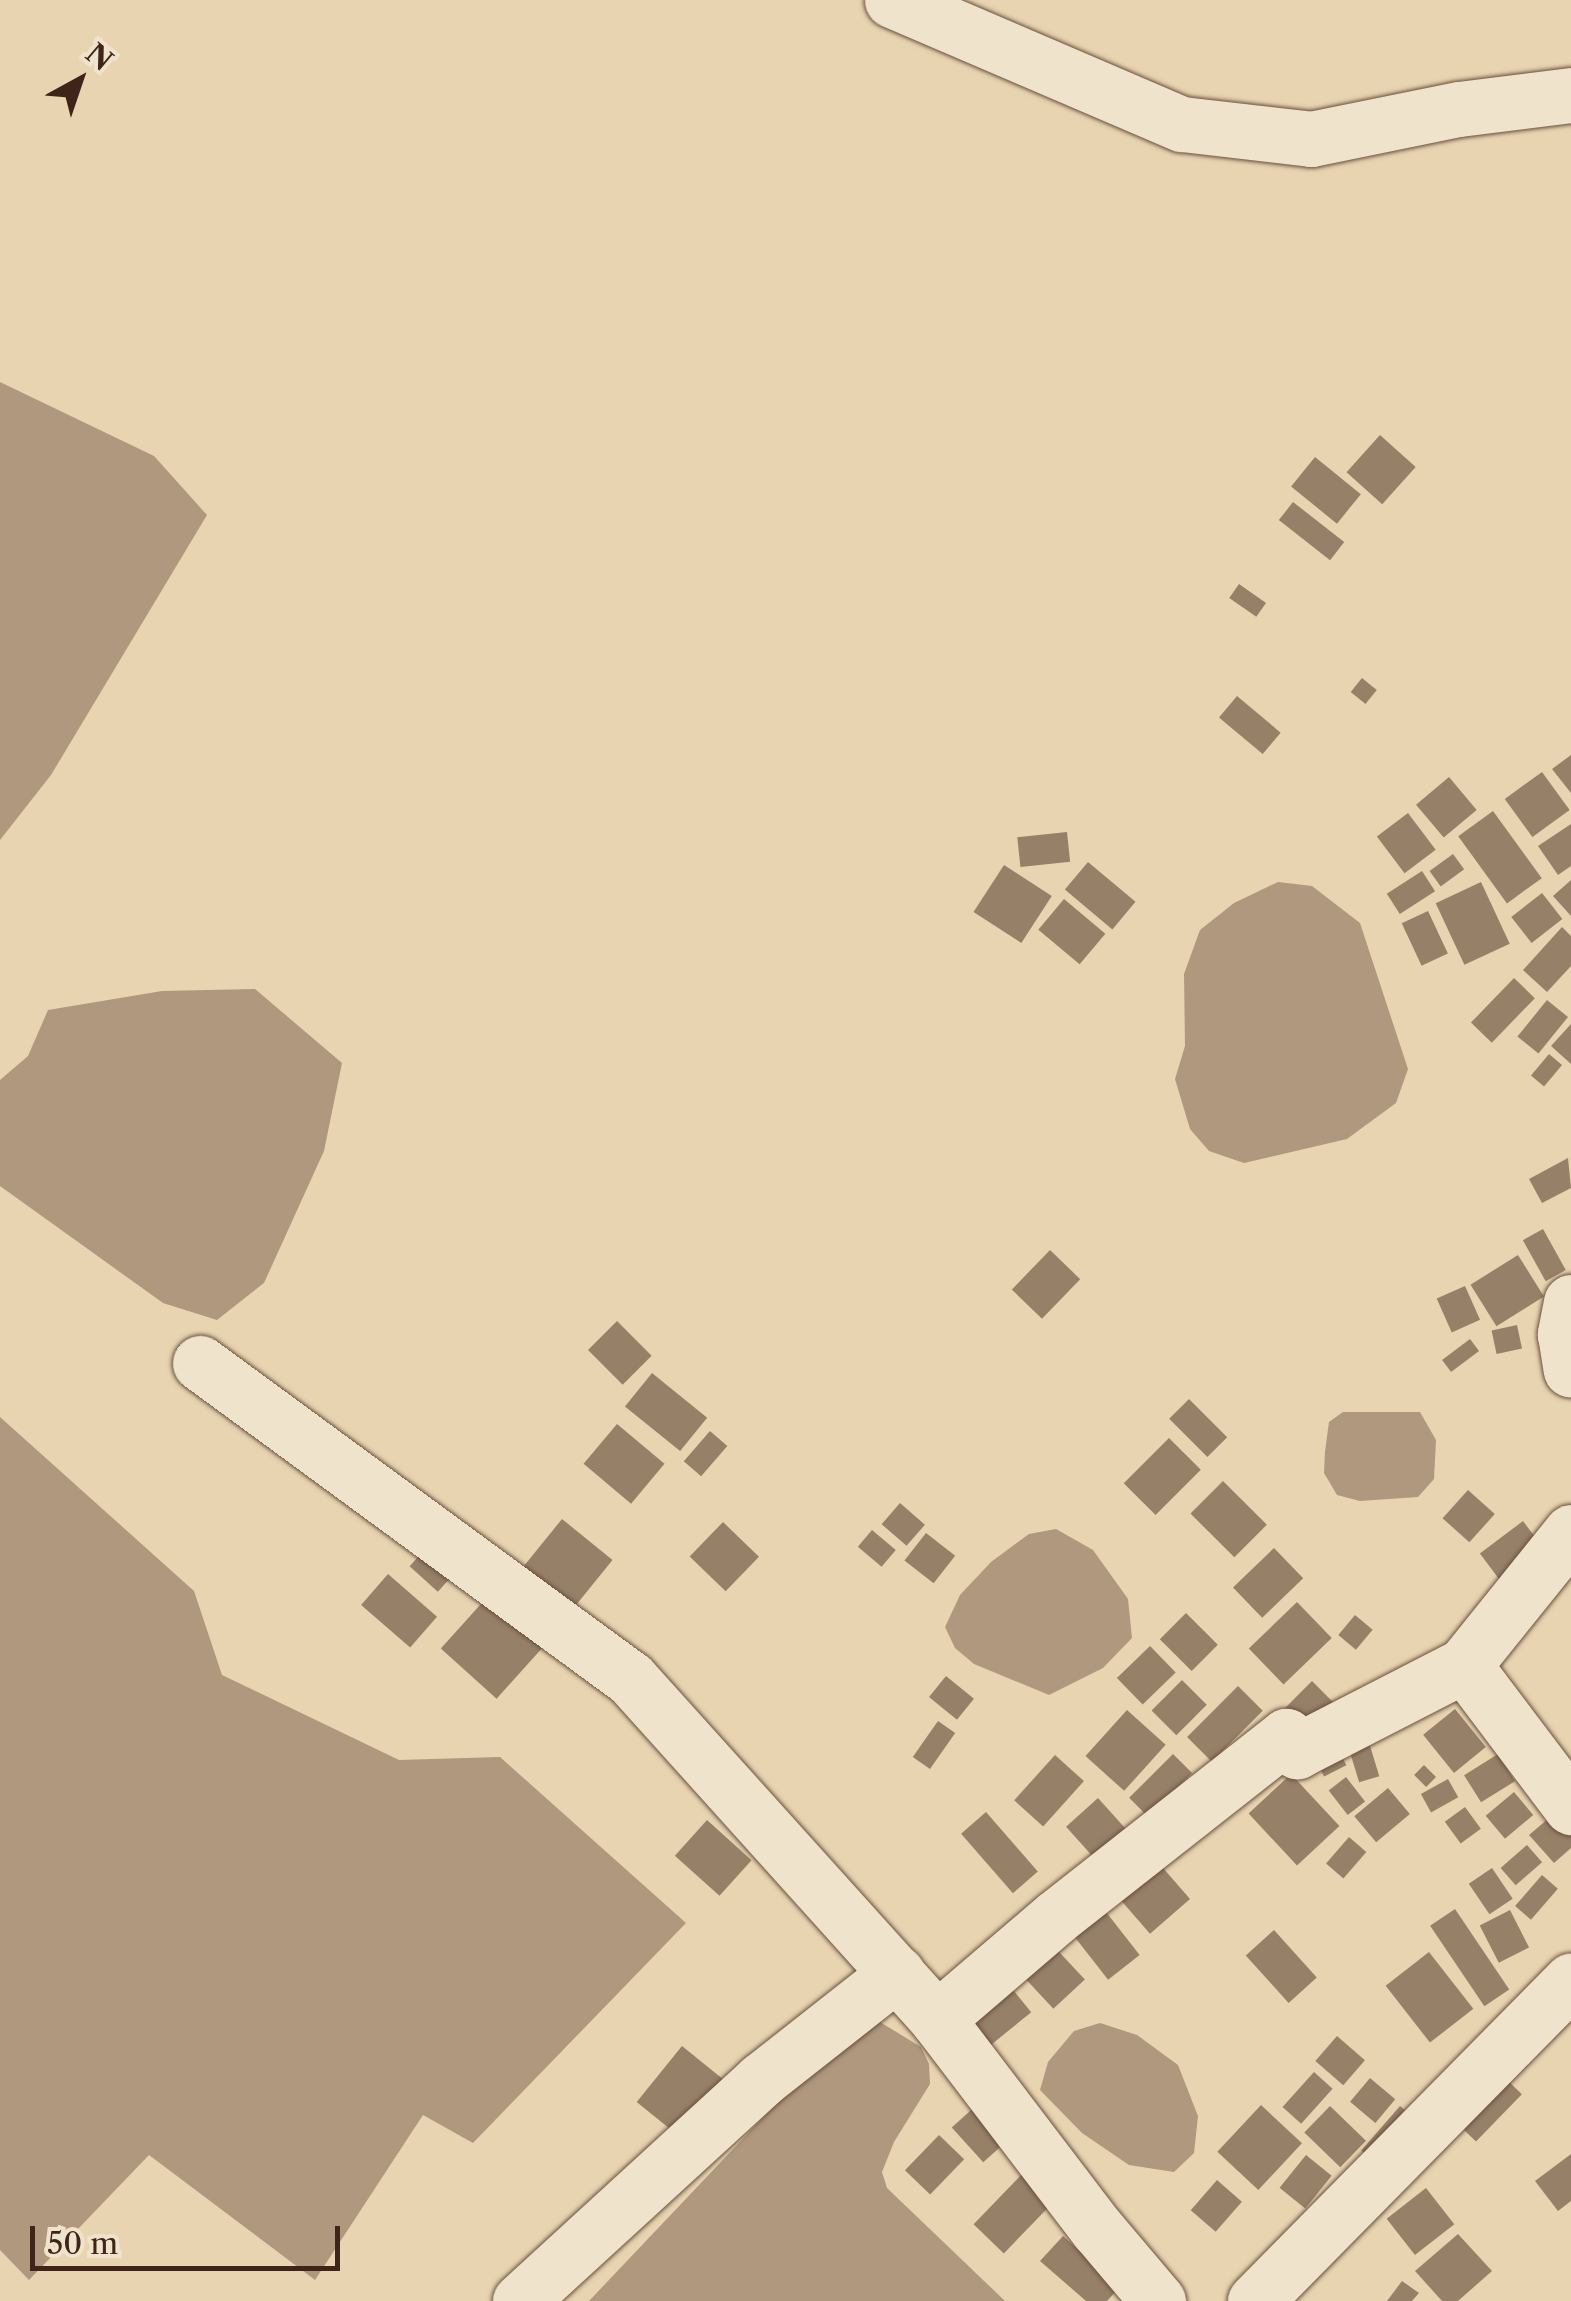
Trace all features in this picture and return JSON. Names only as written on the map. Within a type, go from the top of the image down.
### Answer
[{"type":"street","points":[[892,0],[1182,124],[1311,139],[1459,109],[1571,95]]},
{"type":"street","points":[[1571,1302],[1566,1334],[1571,1370]]},
{"type":"street","points":[[200,1363],[631,1678],[937,2019],[1098,2230],[1158,2301]]},
{"type":"street","points":[[937,2019],[1056,1917],[1286,1736],[1296,1751],[1464,1665],[1571,1532]]},
{"type":"street","points":[[1464,1665],[1571,1807]]},
{"type":"street","points":[[520,2301],[760,2080],[896,1972]]},
{"type":"street","points":[[1255,2301],[1571,1981]]},
{"type":"shaded area","points":[[0,382],[154,456],[207,515],[51,775],[0,840]]},
{"type":"shaded area","points":[[1278,882],[1312,886],[1360,923],[1408,1069],[1396,1103],[1347,1139],[1244,1163],[1209,1151],[1190,1129],[1175,1079],[1185,1046],[1184,974],[1200,930],[1234,903]]},
{"type":"shaded area","points":[[255,989],[342,1063],[324,1151],[264,1283],[217,1320],[163,1303],[0,1186],[0,1080],[28,1056],[48,1010],[162,991]]},
{"type":"shaded area","points":[[1343,1412],[1420,1412],[1436,1440],[1434,1479],[1418,1497],[1360,1501],[1337,1495],[1324,1473],[1325,1452],[1329,1422]]},
{"type":"shaded area","points":[[0,1417],[194,1591],[222,1675],[399,1760],[500,1757],[686,1923],[473,2143],[423,2115],[315,2280],[149,2155],[29,2280],[0,2250]]},
{"type":"shaded area","points":[[1056,1529],[1093,1550],[1128,1599],[1132,1638],[1103,1668],[1049,1695],[974,1664],[955,1648],[945,1627],[960,1595],[991,1562],[1029,1534]]},
{"type":"shaded area","points":[[880,2022],[921,2047],[929,2064],[930,2084],[894,2142],[882,2172],[887,2188],[1005,2301],[589,2301],[826,2051],[854,2029]]},
{"type":"shaded area","points":[[1100,2023],[1137,2035],[1178,2065],[1198,2116],[1194,2153],[1174,2172],[1129,2165],[1082,2133],[1040,2090],[1048,2062],[1074,2031]]},
{"type":"building","points":[[1380,435],[1416,467],[1382,504],[1347,472]]},
{"type":"building","points":[[1315,457],[1361,494],[1337,524],[1291,487]]},
{"type":"building","points":[[1293,502],[1344,542],[1330,560],[1279,520]]},
{"type":"building","points":[[1239,584],[1266,603],[1256,617],[1229,598]]},
{"type":"building","points":[[1362,678],[1377,690],[1365,704],[1351,692]]},
{"type":"building","points":[[1237,696],[1281,733],[1263,754],[1219,717]]},
{"type":"building","points":[[1571,755],[1571,793],[1552,769]]},
{"type":"building","points":[[1542,772],[1570,810],[1532,837],[1505,799]]},
{"type":"building","points":[[1449,777],[1477,810],[1444,838],[1416,805]]},
{"type":"building","points":[[1493,811],[1542,878],[1507,903],[1458,836]]},
{"type":"building","points":[[1408,813],[1436,850],[1405,873],[1377,836]]},
{"type":"building","points":[[1571,824],[1571,866],[1558,875],[1538,846]]},
{"type":"building","points":[[1067,832],[1070,862],[1020,867],[1017,837]]},
{"type":"building","points":[[1453,854],[1464,869],[1441,886],[1430,871]]},
{"type":"building","points":[[1088,862],[1135,902],[1112,929],[1065,890]]},
{"type":"building","points":[[1004,865],[1052,896],[1021,943],[974,912]]},
{"type":"building","points":[[1422,871],[1435,891],[1400,914],[1387,894]]},
{"type":"building","points":[[1571,880],[1571,916],[1553,896]]},
{"type":"building","points":[[1481,882],[1510,944],[1464,965],[1436,903]]},
{"type":"building","points":[[1542,893],[1562,919],[1532,943],[1511,917]]},
{"type":"building","points":[[1064,899],[1105,934],[1080,964],[1038,930]]},
{"type":"building","points":[[1428,911],[1448,954],[1422,966],[1402,923]]},
{"type":"building","points":[[1562,927],[1571,936],[1571,966],[1547,992],[1523,970]]},
{"type":"building","points":[[1514,978],[1535,998],[1492,1043],[1471,1023]]},
{"type":"building","points":[[1547,1000],[1568,1017],[1538,1054],[1517,1037]]},
{"type":"building","points":[[1571,1024],[1571,1064],[1551,1046]]},
{"type":"building","points":[[1549,1054],[1562,1065],[1544,1086],[1531,1075]]},
{"type":"building","points":[[1568,1158],[1571,1188],[1542,1203],[1529,1179]]},
{"type":"building","points":[[1543,1229],[1566,1270],[1546,1281],[1523,1240]]},
{"type":"building","points":[[1050,1250],[1080,1279],[1042,1319],[1012,1290]]},
{"type":"building","points":[[1518,1255],[1544,1297],[1496,1326],[1471,1285]]},
{"type":"building","points":[[1465,1286],[1480,1320],[1452,1332],[1437,1299]]},
{"type":"building","points":[[617,1321],[652,1356],[623,1385],[588,1350]]},
{"type":"building","points":[[1517,1325],[1522,1348],[1497,1354],[1492,1330]]},
{"type":"building","points":[[1470,1339],[1479,1351],[1451,1372],[1442,1360]]},
{"type":"building","points":[[652,1373],[707,1418],[680,1451],[625,1406]]},
{"type":"building","points":[[1189,1399],[1227,1437],[1207,1457],[1169,1419]]},
{"type":"building","points":[[617,1424],[664,1464],[631,1504],[584,1464]]},
{"type":"building","points":[[710,1431],[727,1446],[701,1476],[684,1461]]},
{"type":"building","points":[[1169,1438],[1201,1470],[1156,1515],[1124,1483]]},
{"type":"building","points":[[1223,1481],[1267,1525],[1234,1557],[1190,1514]]},
{"type":"building","points":[[1468,1490],[1495,1514],[1469,1542],[1443,1518]]},
{"type":"building","points":[[900,1503],[925,1525],[907,1546],[882,1524]]},
{"type":"building","points":[[562,1519],[613,1560],[572,1610],[522,1569]]},
{"type":"building","points":[[1523,1521],[1543,1548],[1500,1581],[1480,1553]]},
{"type":"building","points":[[723,1522],[759,1557],[726,1591],[690,1557]]},
{"type":"building","points":[[872,1530],[896,1550],[882,1567],[858,1547]]},
{"type":"building","points":[[926,1533],[955,1556],[934,1583],[904,1561]]},
{"type":"building","points":[[427,1547],[455,1572],[438,1592],[410,1566]]},
{"type":"building","points":[[1274,1548],[1303,1578],[1262,1618],[1233,1588]]},
{"type":"building","points":[[388,1574],[437,1617],[410,1648],[361,1605]]},
{"type":"building","points":[[489,1595],[545,1645],[497,1699],[441,1649]]},
{"type":"building","points":[[1297,1602],[1332,1638],[1284,1685],[1249,1649]]},
{"type":"building","points":[[1186,1613],[1218,1645],[1192,1671],[1160,1639]]},
{"type":"building","points":[[1355,1615],[1373,1630],[1356,1650],[1338,1635]]},
{"type":"building","points":[[1150,1646],[1176,1673],[1143,1705],[1117,1678]]},
{"type":"building","points":[[946,1676],[974,1699],[957,1720],[929,1697]]},
{"type":"building","points":[[1182,1680],[1207,1705],[1176,1735],[1152,1710]]},
{"type":"building","points":[[1312,1681],[1334,1703],[1304,1733],[1282,1711]]},
{"type":"building","points":[[1238,1686],[1263,1711],[1212,1762],[1187,1737]]},
{"type":"building","points":[[1455,1709],[1486,1747],[1454,1773],[1423,1735]]},
{"type":"building","points":[[1127,1710],[1166,1745],[1124,1791],[1086,1756]]},
{"type":"building","points":[[938,1721],[955,1733],[930,1769],[913,1757]]},
{"type":"building","points":[[1367,1736],[1379,1776],[1359,1782],[1347,1742]]},
{"type":"building","points":[[1335,1743],[1346,1765],[1324,1777],[1313,1754]]},
{"type":"building","points":[[1173,1754],[1192,1773],[1148,1817],[1129,1798]]},
{"type":"building","points":[[1498,1754],[1515,1781],[1481,1802],[1464,1775]]},
{"type":"building","points":[[1055,1755],[1084,1781],[1043,1826],[1014,1800]]},
{"type":"building","points":[[1424,1765],[1436,1777],[1426,1787],[1414,1775]]},
{"type":"building","points":[[1291,1774],[1339,1826],[1297,1865],[1249,1814]]},
{"type":"building","points":[[1346,1777],[1365,1801],[1348,1815],[1329,1791]]},
{"type":"building","points":[[1448,1779],[1458,1797],[1431,1812],[1421,1794]]},
{"type":"building","points":[[1388,1788],[1410,1814],[1376,1842],[1354,1816]]},
{"type":"building","points":[[1514,1792],[1533,1815],[1505,1839],[1486,1816]]},
{"type":"building","points":[[1098,1798],[1134,1838],[1102,1867],[1066,1827]]},
{"type":"building","points":[[1465,1807],[1481,1829],[1461,1844],[1445,1822]]},
{"type":"building","points":[[986,1812],[1038,1872],[1013,1893],[961,1834]]},
{"type":"building","points":[[1555,1813],[1571,1830],[1571,1848],[1554,1863],[1529,1835]]},
{"type":"building","points":[[707,1820],[752,1860],[719,1896],[675,1856]]},
{"type":"building","points":[[1349,1837],[1366,1852],[1343,1879],[1326,1863]]},
{"type":"building","points":[[1527,1845],[1542,1862],[1516,1885],[1501,1868]]},
{"type":"building","points":[[1150,1853],[1190,1899],[1150,1934],[1110,1888]]},
{"type":"building","points":[[1492,1868],[1513,1899],[1489,1914],[1469,1884]]},
{"type":"building","points":[[1542,1875],[1558,1889],[1531,1920],[1515,1906]]},
{"type":"building","points":[[1099,1903],[1140,1955],[1108,1980],[1067,1928]]},
{"type":"building","points":[[1455,1909],[1509,1989],[1484,2006],[1430,1926]]},
{"type":"building","points":[[1510,1910],[1529,1947],[1499,1963],[1480,1925]]},
{"type":"building","points":[[1274,1930],[1317,1978],[1289,2003],[1246,1955]]},
{"type":"building","points":[[1048,1940],[1085,1979],[1053,2009],[1017,1969]]},
{"type":"building","points":[[1429,1952],[1473,2009],[1430,2043],[1386,1986]]},
{"type":"building","points":[[1001,1975],[1031,2012],[990,2046],[960,2008]]},
{"type":"building","points":[[1337,2036],[1365,2060],[1343,2085],[1315,2061]]},
{"type":"building","points":[[682,2046],[730,2085],[685,2141],[637,2102]]},
{"type":"building","points":[[1314,2072],[1333,2089],[1301,2124],[1283,2107]]},
{"type":"building","points":[[1501,2074],[1522,2094],[1476,2142],[1455,2121]]},
{"type":"building","points":[[1370,2078],[1395,2099],[1375,2123],[1350,2102]]},
{"type":"building","points":[[980,2102],[1011,2137],[983,2162],[952,2127]]},
{"type":"building","points":[[1261,2105],[1302,2143],[1258,2190],[1217,2152]]},
{"type":"building","points":[[1330,2106],[1366,2141],[1340,2167],[1304,2133]]},
{"type":"building","points":[[1400,2106],[1415,2119],[1376,2164],[1361,2151]]},
{"type":"building","points":[[939,2135],[964,2159],[930,2195],[905,2170]]},
{"type":"building","points":[[1571,2154],[1571,2201],[1558,2211],[1535,2181]]},
{"type":"building","points":[[1306,2155],[1332,2176],[1305,2208],[1280,2188]]},
{"type":"building","points":[[1025,2171],[1055,2200],[1004,2253],[974,2224]]},
{"type":"building","points":[[1217,2180],[1242,2202],[1216,2232],[1191,2210]]},
{"type":"building","points":[[1426,2188],[1454,2224],[1415,2255],[1387,2219]]},
{"type":"building","points":[[1458,2234],[1492,2271],[1458,2301],[1442,2301],[1415,2271]]},
{"type":"building","points":[[1063,2236],[1120,2287],[1107,2301],[1086,2301],[1040,2261]]},
{"type":"building","points":[[1402,2281],[1419,2293],[1412,2301],[1387,2301]]}]
